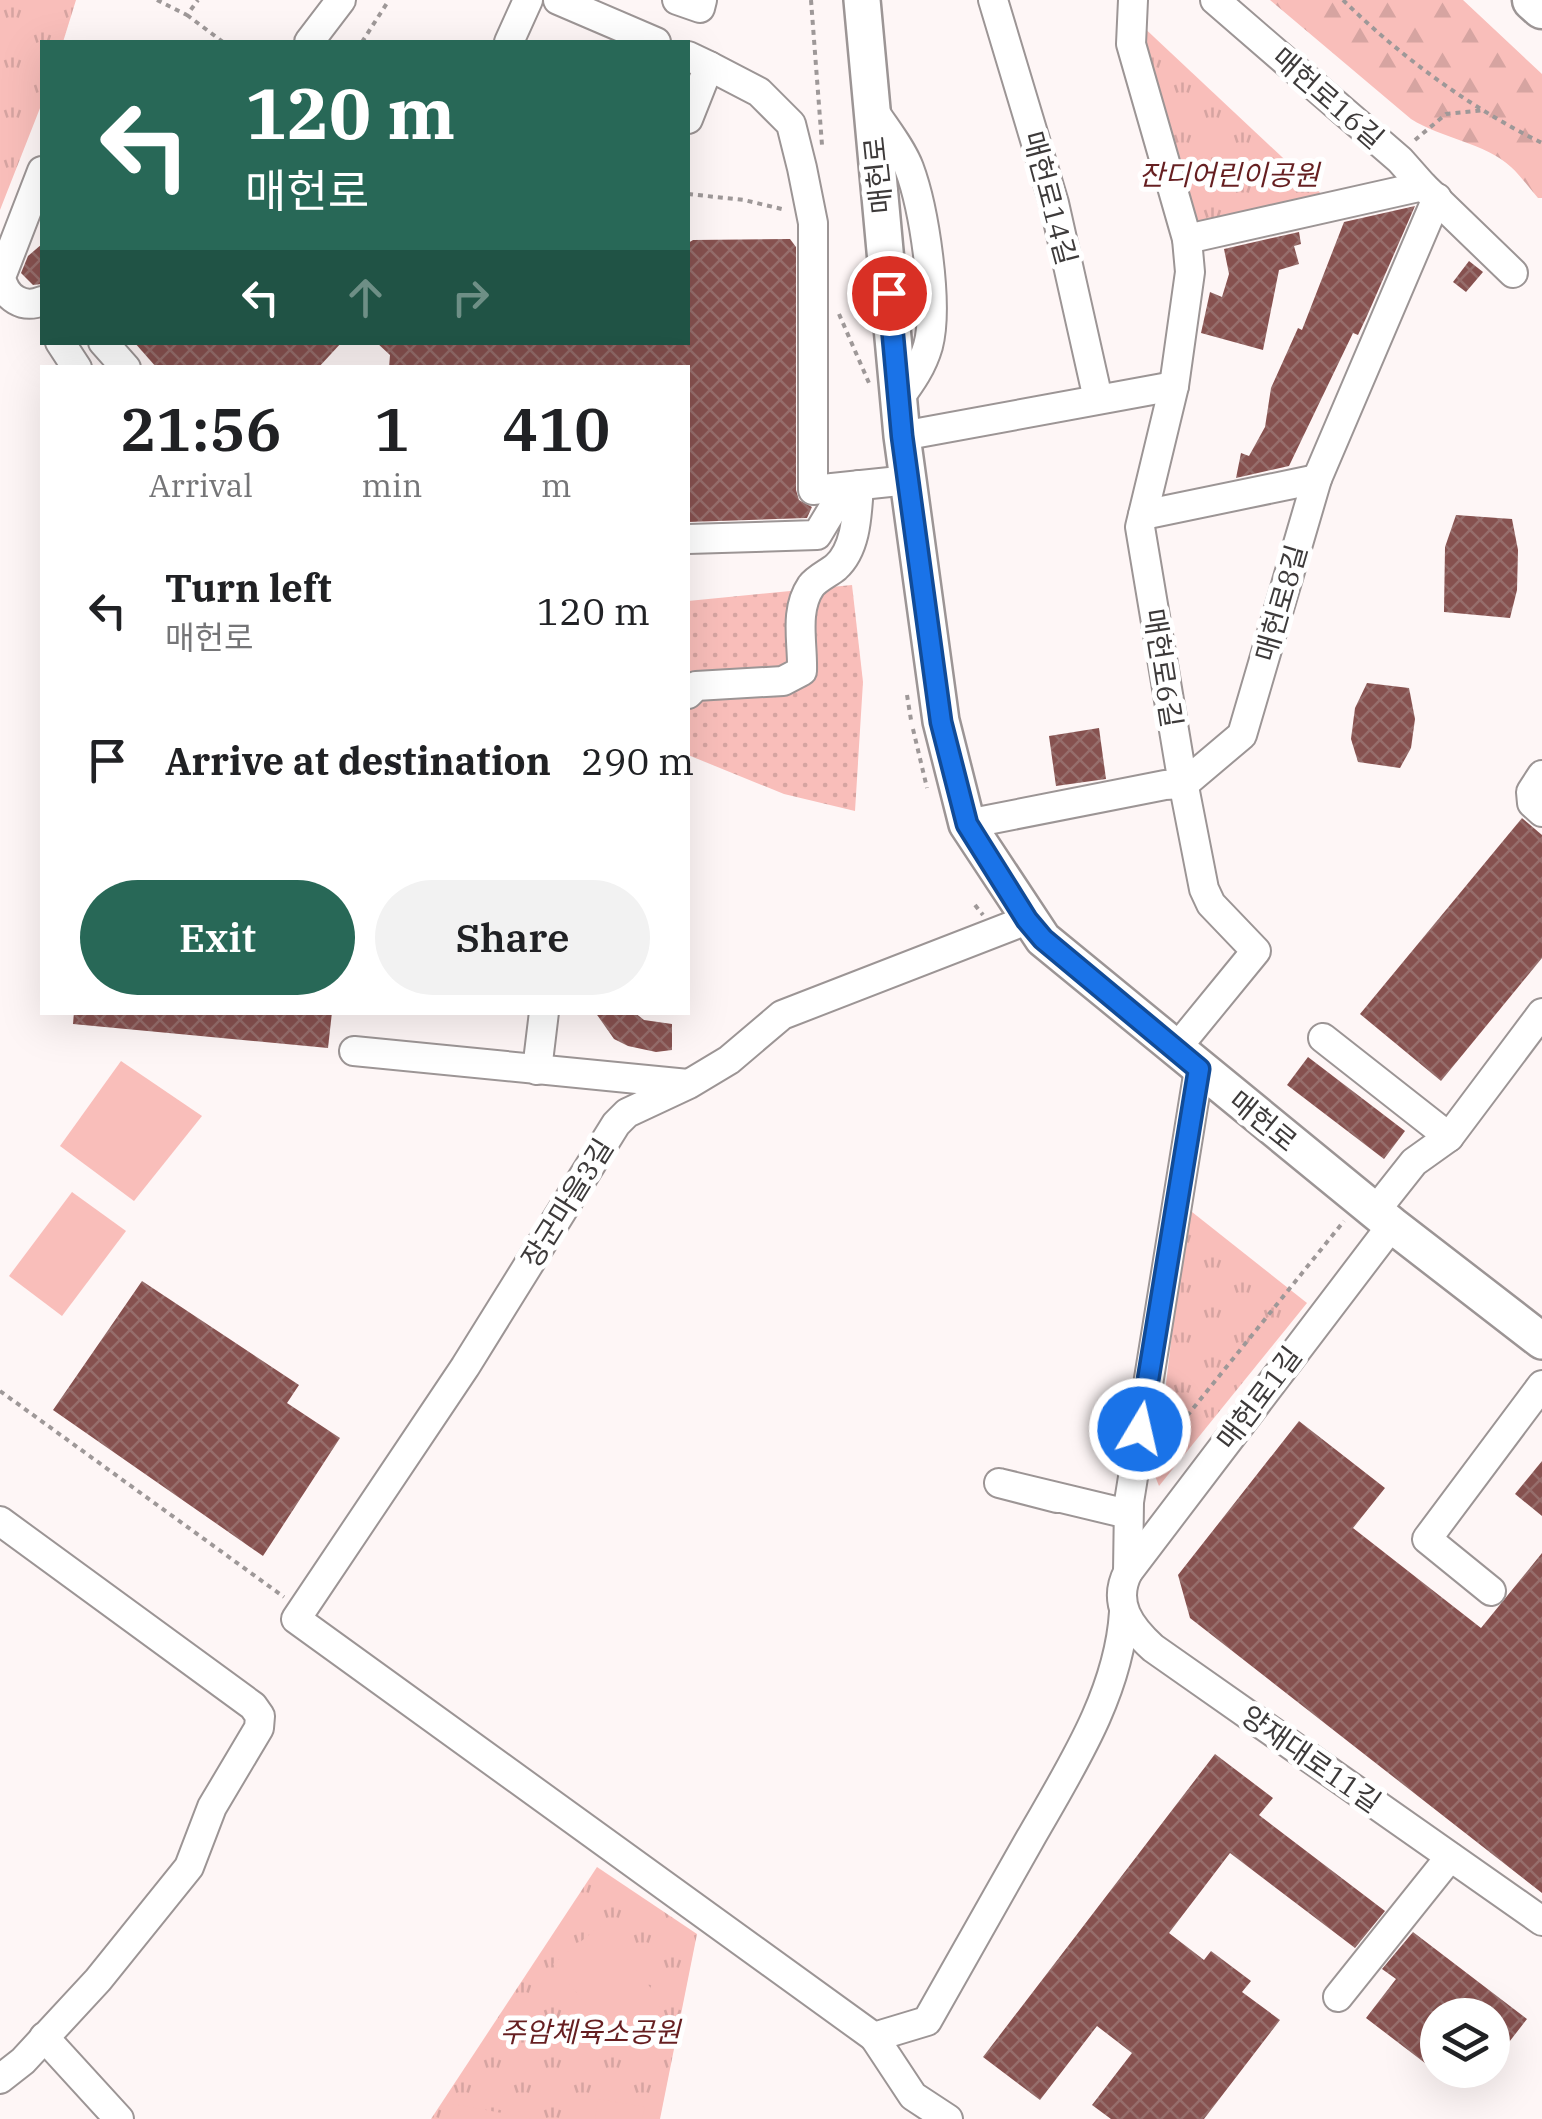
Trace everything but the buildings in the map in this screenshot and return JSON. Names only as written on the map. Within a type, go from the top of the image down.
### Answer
[{"type":"highway","points":[[1533,0],[1542,8]]},
{"type":"main road","name":"매헌로","points":[[862,0],[902,436],[941,722],[967,824],[1043,939],[1370,1218],[1542,1342]]},
{"type":"street","points":[[311,40],[341,0]]},
{"type":"street","points":[[510,40],[528,0]]},
{"type":"street","points":[[558,0],[600,8],[653,40]]},
{"type":"street","points":[[677,0],[700,8],[702,0]]},
{"type":"street","name":"매헌로14길","points":[[993,0],[1054,203],[1098,399]]},
{"type":"street","name":"매헌로6길","points":[[1134,0],[1131,44],[1188,240],[1190,272],[1174,386],[1140,526],[1204,890],[1211,904],[1256,951],[1187,1059]]},
{"type":"street","name":"매헌로16길","points":[[1215,0],[1400,160],[1513,273]]},
{"type":"street","points":[[690,107],[698,61],[759,92],[790,124],[813,223],[812,490],[909,480]]},
{"type":"street","points":[[40,175],[1,278],[6,292],[14,299],[33,305],[40,302]]},
{"type":"street","points":[[1188,240],[1430,192]]},
{"type":"street","name":"매헌로8길","points":[[967,824],[1184,784],[1242,736],[1317,479],[1430,192]]},
{"type":"street","points":[[107,345],[123,365]]},
{"type":"street","points":[[902,436],[1174,386]]},
{"type":"street","points":[[1143,515],[1317,479]]},
{"type":"street","points":[[690,540],[817,535],[853,486]]},
{"type":"street","points":[[690,692],[696,686],[782,681],[802,671],[799,624],[812,584],[848,555],[856,516],[853,486]]},
{"type":"street","points":[[1542,776],[1531,792],[1532,802],[1542,812]]},
{"type":"street","name":"장군마을3길","points":[[299,1614],[465,1367],[616,1124],[627,1113],[690,1084],[729,1060],[782,1015],[1027,920]]},
{"type":"street","name":"매헌로1길","points":[[1128,1572],[1370,1218],[1414,1162],[1449,1137],[1542,1013]]},
{"type":"street","points":[[537,1070],[544,1015]]},
{"type":"street","points":[[1323,1038],[1449,1137]]},
{"type":"street","points":[[354,1051],[690,1084]]},
{"type":"street","points":[[874,2037],[927,2021],[1082,1747],[1108,1684],[1122,1633],[1128,1514],[1187,1059]]},
{"type":"street","points":[[1491,1591],[1427,1540],[1542,1385]]},
{"type":"street","points":[[999,1483],[1128,1514]]},
{"type":"street","points":[[0,1522],[253,1706],[260,1716],[250,1746],[212,1807],[190,1868],[98,1980],[0,2079]]},
{"type":"street","name":"양재대로11길","points":[[1124,1612],[1131,1626],[1153,1648],[1542,1921]]},
{"type":"street","points":[[299,1614],[874,2037],[914,2096],[948,2119]]},
{"type":"street","points":[[1338,1998],[1450,1857]]},
{"type":"street","points":[[44,2038],[119,2119]]},
{"type":"path","points":[[158,0],[187,15],[220,40]]},
{"type":"path","points":[[187,15],[198,0]]},
{"type":"path","points":[[363,40],[389,0]]},
{"type":"path","points":[[1344,0],[1376,33],[1485,110],[1542,143]]},
{"type":"path","points":[[1400,160],[1420,133],[1446,114],[1485,110]]},
{"type":"path","points":[[690,194],[760,203],[800,214],[813,223]]},
{"type":"path","points":[[1156,1457],[1344,1224],[1370,1218]]},
{"type":"path","points":[[0,1392],[299,1614]]},
{"type":"green space","points":[[0,0],[76,0],[64,40],[40,40],[40,108],[0,210]]},
{"type":"green space","points":[[1270,0],[1463,0],[1542,74],[1542,198],[1500,159],[1411,119]]},
{"type":"green space","name":"잔디어린이공원","points":[[1138,22],[1330,202],[1196,233]]},
{"type":"green space","points":[[852,585],[863,682],[855,811],[784,794],[690,756],[690,601]]},
{"type":"green space","points":[[121,1061],[202,1116],[134,1201],[60,1146]]},
{"type":"green space","points":[[72,1192],[126,1231],[62,1316],[9,1276]]},
{"type":"green space","points":[[1187,1208],[1307,1303],[1159,1486],[1155,1476]]},
{"type":"green space","name":"주암체육소공원","points":[[597,1867],[697,1934],[660,2119],[431,2119]]},
{"type":"green space","points":[[600,1926],[663,2003],[615,2041],[553,1964]]},
{"type":"green space","points":[[598,2099],[645,2107],[642,2119],[595,2119]]},
{"type":"green space","points":[[453,2104],[534,2119],[450,2119]]},
{"type":"route","points":[[889,293],[902,436],[941,722],[967,824],[1043,939],[1199,1069],[1140,1429]]}]
